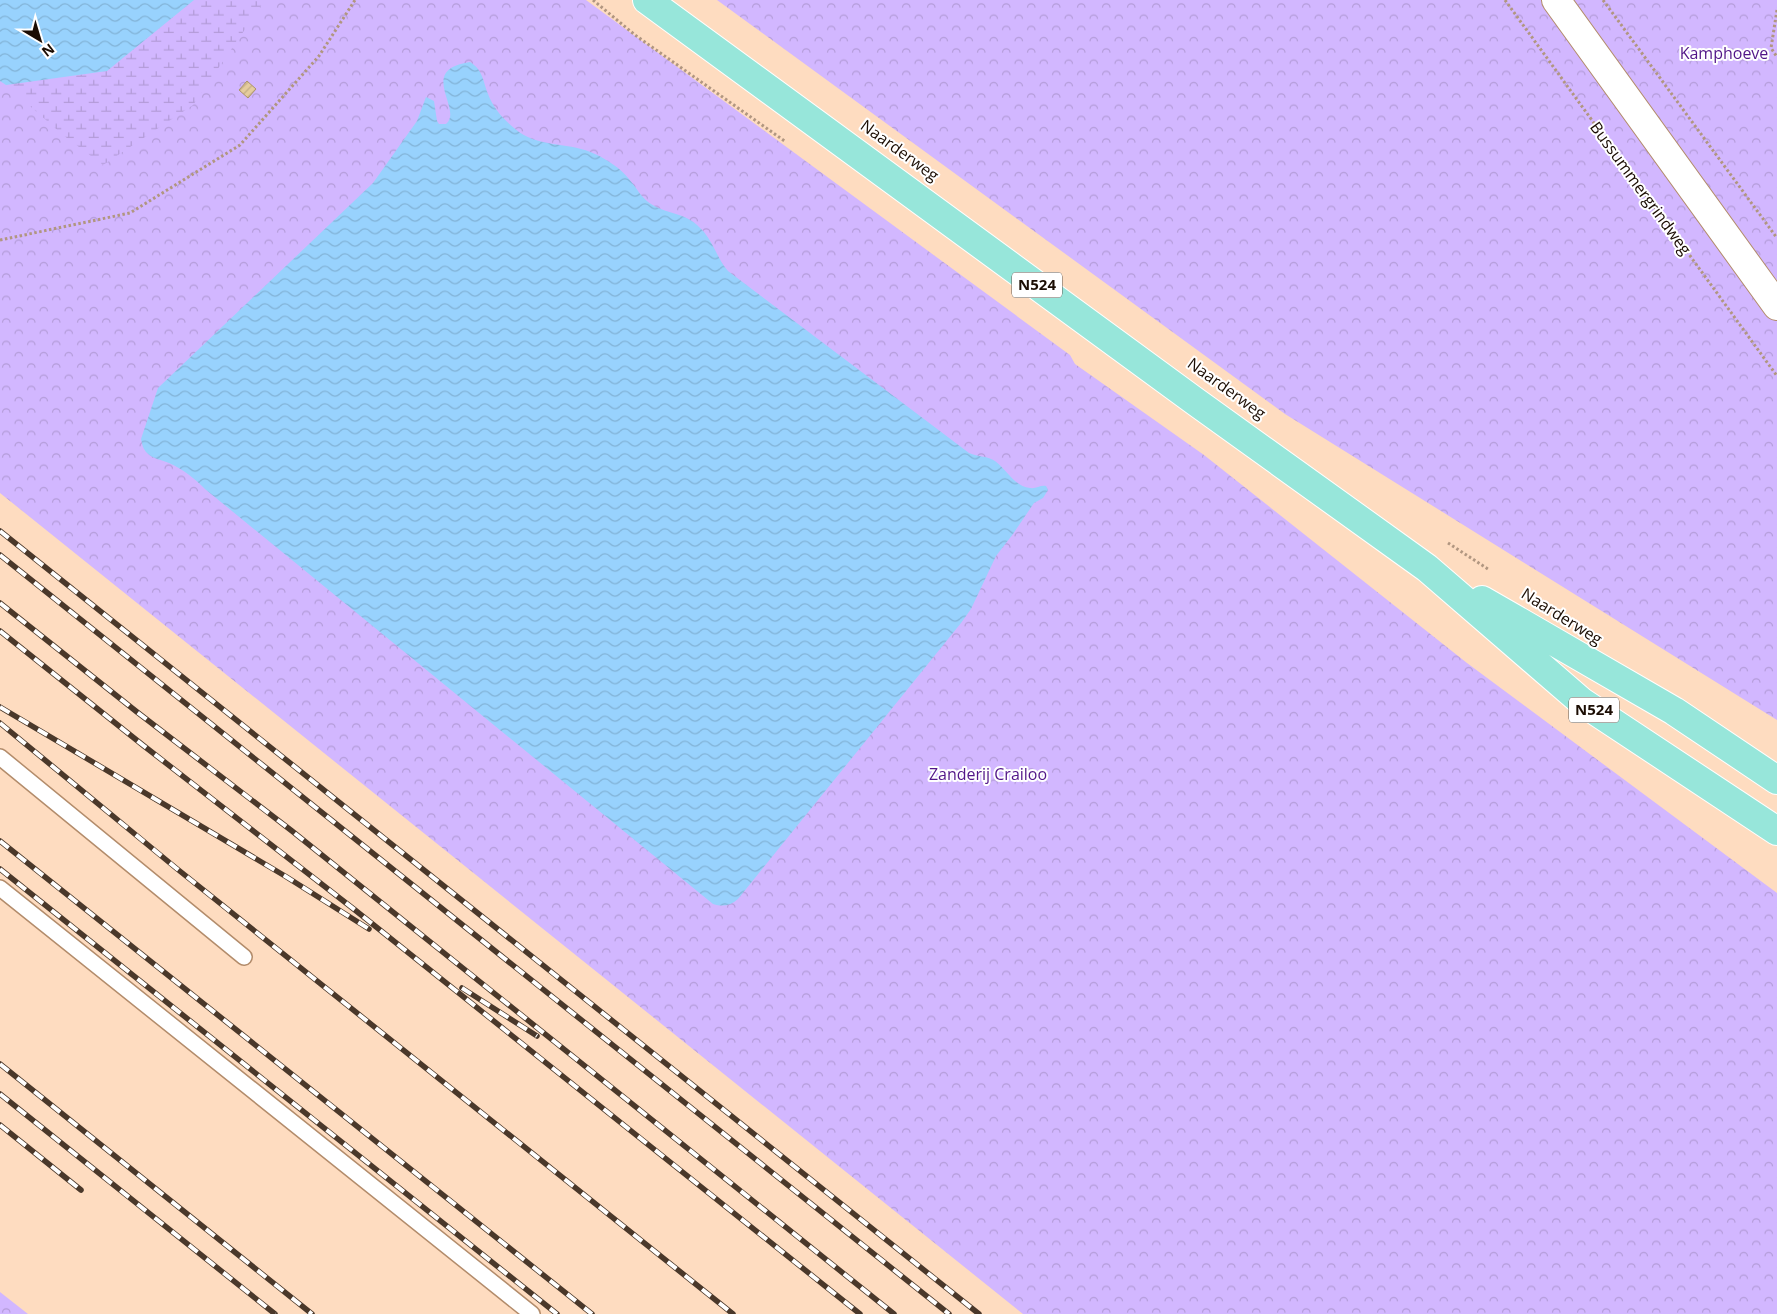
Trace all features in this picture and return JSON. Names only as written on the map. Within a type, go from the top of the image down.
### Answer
[{"type":"main road","name":"Naarderweg","points":[[647,0],[1188,396],[1427,568],[1582,702],[1777,831]]},
{"type":"main road","name":"Naarderweg","points":[[1427,568],[1674,710],[1777,780]]},
{"type":"street","points":[[1556,0],[1777,306]]},
{"type":"lane","points":[[0,757],[244,957]]},
{"type":"lane","points":[[0,888],[532,1314]]},
{"type":"path","points":[[0,240],[130,213],[240,145],[318,56],[355,0]]},
{"type":"path","name":"Bussummergrindweg","points":[[1505,0],[1777,376]]},
{"type":"path","points":[[1604,0],[1777,238]]},
{"type":"path","points":[[1777,10],[1771,48],[1777,57]]},
{"type":"path","points":[[1443,540],[1491,571]]},
{"type":"green space","name":"Zanderij Crailoo","points":[[0,0],[586,0],[1070,355],[1075,364],[1204,455],[1467,663],[1777,893],[1777,1314],[1023,1314],[0,493]]},
{"type":"green space","points":[[194,0],[265,0],[193,105],[103,165],[63,135],[6,85],[107,71]]},
{"type":"green space","name":"Kamphoeve","points":[[717,0],[1777,0],[1777,720],[1285,414]]},
{"type":"green space","points":[[0,1292],[28,1314],[0,1314]]},
{"type":"water","points":[[0,0],[194,0],[107,71],[6,85],[0,81]]},
{"type":"water","points":[[470,62],[480,72],[488,94],[497,110],[519,132],[547,143],[586,150],[614,165],[632,182],[648,202],[691,220],[697,225],[704,232],[728,271],[969,453],[995,461],[1020,485],[1032,488],[1046,486],[1048,490],[1043,498],[1034,503],[996,556],[971,609],[961,623],[738,899],[723,906],[713,904],[193,478],[174,465],[149,455],[142,445],[141,439],[158,388],[373,183],[417,121],[426,97],[434,101],[439,124],[446,124],[450,117],[450,109],[443,81],[446,73],[454,66]]},
{"type":"building","points":[[247,81],[256,89],[248,98],[239,90]]},
{"type":"railway","points":[[0,531],[979,1314]]},
{"type":"railway","points":[[0,555],[949,1314]]},
{"type":"railway","points":[[0,603],[137,712],[292,831],[894,1314]]},
{"type":"railway","points":[[0,631],[355,910],[860,1314]]},
{"type":"railway","points":[[0,707],[285,876],[369,929]]},
{"type":"railway","points":[[0,723],[176,868],[733,1314]]},
{"type":"railway","points":[[0,841],[592,1314]]},
{"type":"railway","points":[[0,869],[557,1314]]},
{"type":"railway","points":[[462,988],[537,1036]]},
{"type":"railway","points":[[0,1064],[312,1314]]},
{"type":"railway","points":[[0,1094],[275,1314]]},
{"type":"railway","points":[[0,1125],[81,1190]]}]
